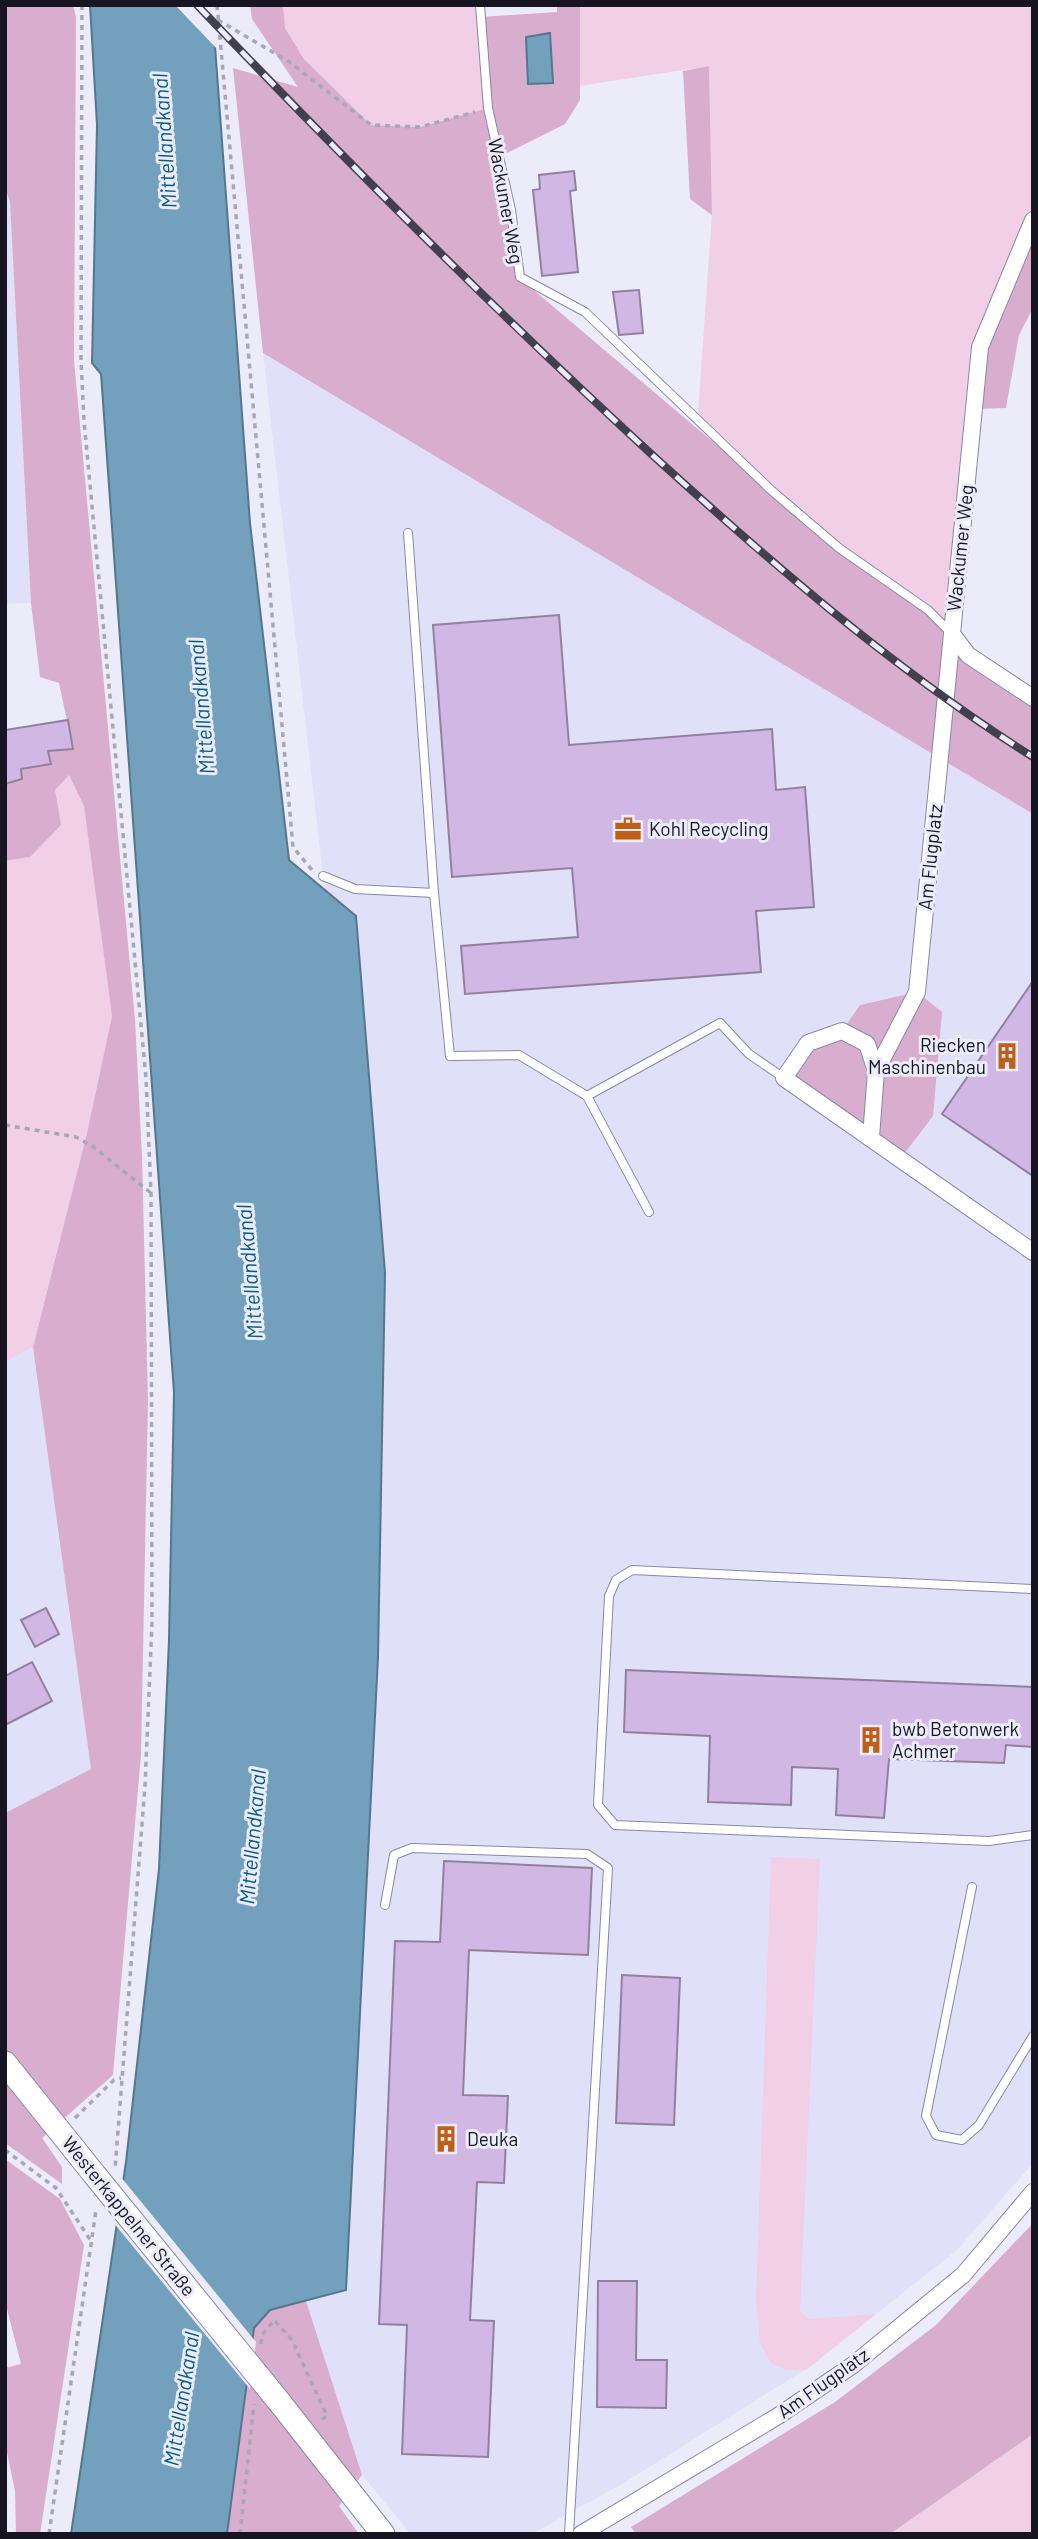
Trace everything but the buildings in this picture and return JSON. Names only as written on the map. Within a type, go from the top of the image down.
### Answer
[{"type":"main road","name":"Westerkappelner Straße","points":[[5,2063],[104,2175],[383,2534]]},
{"type":"street","name":"Wackumer Weg","points":[[952,634],[980,347],[1033,220]]},
{"type":"street","points":[[952,634],[968,655],[1033,698]]},
{"type":"street","name":"Am Flugplatz","points":[[871,1137],[877,1071],[917,992],[952,634]]},
{"type":"street","points":[[877,1071],[867,1044],[842,1031],[808,1044],[785,1078],[1033,1252]]},
{"type":"street","name":"Am Flugplatz","points":[[581,2534],[778,2416],[853,2365],[963,2275],[1033,2192]]},
{"type":"lane","name":"Wackumer Weg","points":[[480,5],[488,108],[511,210],[520,277],[585,312],[771,490],[839,548],[928,610],[952,634]]},
{"type":"lane","points":[[408,533],[434,893],[450,1056],[519,1055],[587,1096],[649,1212]]},
{"type":"lane","points":[[323,876],[355,889],[434,893]]},
{"type":"lane","points":[[587,1096],[720,1023],[749,1054],[785,1078]]},
{"type":"lane","points":[[1033,1589],[632,1570],[617,1580],[609,1596],[598,1805],[615,1825],[989,1842],[1033,1835]]},
{"type":"lane","points":[[385,1905],[394,1855],[412,1848],[587,1854],[608,1868],[569,2534]]},
{"type":"lane","points":[[972,1887],[926,2116],[936,2135],[962,2140],[979,2126],[1033,2036]]},
{"type":"path","points":[[82,5],[81,360],[84,421],[146,1078],[151,1193],[152,1623],[145,1786],[121,2078],[117,2162],[104,2175]]},
{"type":"path","points":[[218,5],[293,847],[308,867],[323,876]]},
{"type":"path","points":[[218,20],[288,61],[371,125],[420,127],[488,108]]},
{"type":"path","points":[[5,1125],[76,1138],[92,1146],[151,1193]]},
{"type":"path","points":[[73,2124],[77,2114],[114,2080],[121,2078]]},
{"type":"path","points":[[5,2150],[56,2188],[92,2243]]},
{"type":"path","points":[[49,2534],[97,2207]]},
{"type":"path","points":[[260,2348],[262,2335],[274,2320],[292,2340],[327,2416],[317,2423]]},
{"type":"path","points":[[240,2534],[254,2401]]},
{"type":"shaded area","points":[[5,5],[73,5],[76,17],[74,360],[135,1020],[142,1156],[148,1400],[141,1755],[113,2075],[42,2138],[62,2167],[62,2184],[5,2143],[5,1813],[91,1769],[33,1347],[87,1133],[112,1016],[84,806],[69,775],[55,790],[61,825],[30,857],[5,861],[5,784],[22,779],[21,769],[50,764],[48,751],[73,749],[59,683],[40,677],[31,603],[10,202],[5,187]]},
{"type":"shaded area","points":[[250,5],[283,5],[285,28],[304,59],[371,125],[420,127],[488,108],[481,17],[557,12],[557,5],[580,5],[580,100],[565,124],[501,156],[523,281],[706,436],[1033,698],[1033,814],[263,353],[233,68],[298,87],[252,19]]},
{"type":"shaded area","points":[[283,5],[480,5],[488,108],[419,127],[371,125],[304,59],[285,28]]},
{"type":"shaded area","points":[[580,5],[1033,5],[1033,220],[980,347],[952,634],[697,427],[712,215],[709,66],[579,86]]},
{"type":"shaded area","points":[[709,66],[712,215],[690,199],[683,71]]},
{"type":"shaded area","points":[[5,187],[10,202],[31,603],[5,604]]},
{"type":"shaded area","points":[[1033,220],[1033,308],[1019,335],[1006,408],[974,409],[980,347]]},
{"type":"shaded area","points":[[263,353],[1033,814],[1033,2163],[956,2251],[806,2369],[627,2481],[532,2534],[411,2534],[362,2475],[306,2301],[346,2290],[378,1657],[356,916],[326,892],[323,876]]},
{"type":"shaded area","points":[[69,774],[84,805],[112,1016],[87,1133],[33,1347],[5,1362],[5,861],[30,857],[55,790]]},
{"type":"shaded area","points":[[917,992],[942,1012],[933,1116],[901,1158],[784,1078],[808,1043],[842,1031],[860,1005]]},
{"type":"shaded area","points":[[33,1347],[91,1769],[5,1813],[5,1362]]},
{"type":"shaded area","points":[[771,1857],[820,1859],[800,2311],[809,2319],[876,2314],[806,2370],[787,2370],[771,2363],[760,2343],[756,2301]]},
{"type":"shaded area","points":[[5,2159],[60,2199],[84,2245],[40,2534],[16,2534],[15,2491],[5,2443],[5,2368],[21,2364],[5,2301]]},
{"type":"shaded area","points":[[1033,2223],[1033,2434],[890,2534],[636,2534],[631,2527],[835,2402],[936,2325]]},
{"type":"shaded area","points":[[306,2301],[362,2475],[339,2506],[359,2534],[227,2534],[254,2328],[270,2310]]},
{"type":"shaded area","points":[[1033,2434],[1033,2534],[890,2534]]},
{"type":"water","name":"Mittellandkanal","points":[[90,5],[212,5],[250,523],[289,860],[356,916],[385,1273],[378,1657],[346,2290],[270,2310],[254,2328],[227,2534],[71,2534],[126,2162],[159,1869],[169,1640],[174,1393],[101,374],[92,363],[97,125]]},
{"type":"water","points":[[550,33],[553,83],[528,84],[526,37]]},
{"type":"pier","points":[[175,5],[211,5],[216,10],[219,51]]},
{"type":"pier","points":[[120,2176],[256,2342],[250,2389],[113,2222]]},
{"type":"railway","points":[[197,5],[475,287],[694,492],[882,651],[931,688],[1033,757]]},
{"type":"place","name":"Kohl Recycling","points":[[628,829]]},
{"type":"place","name":"Riecken Maschinenbau","points":[[1007,1056]]},
{"type":"place","name":"bwb Betonwerk Achmer","points":[[871,1740]]},
{"type":"place","name":"Deuka","points":[[446,2139]]}]
